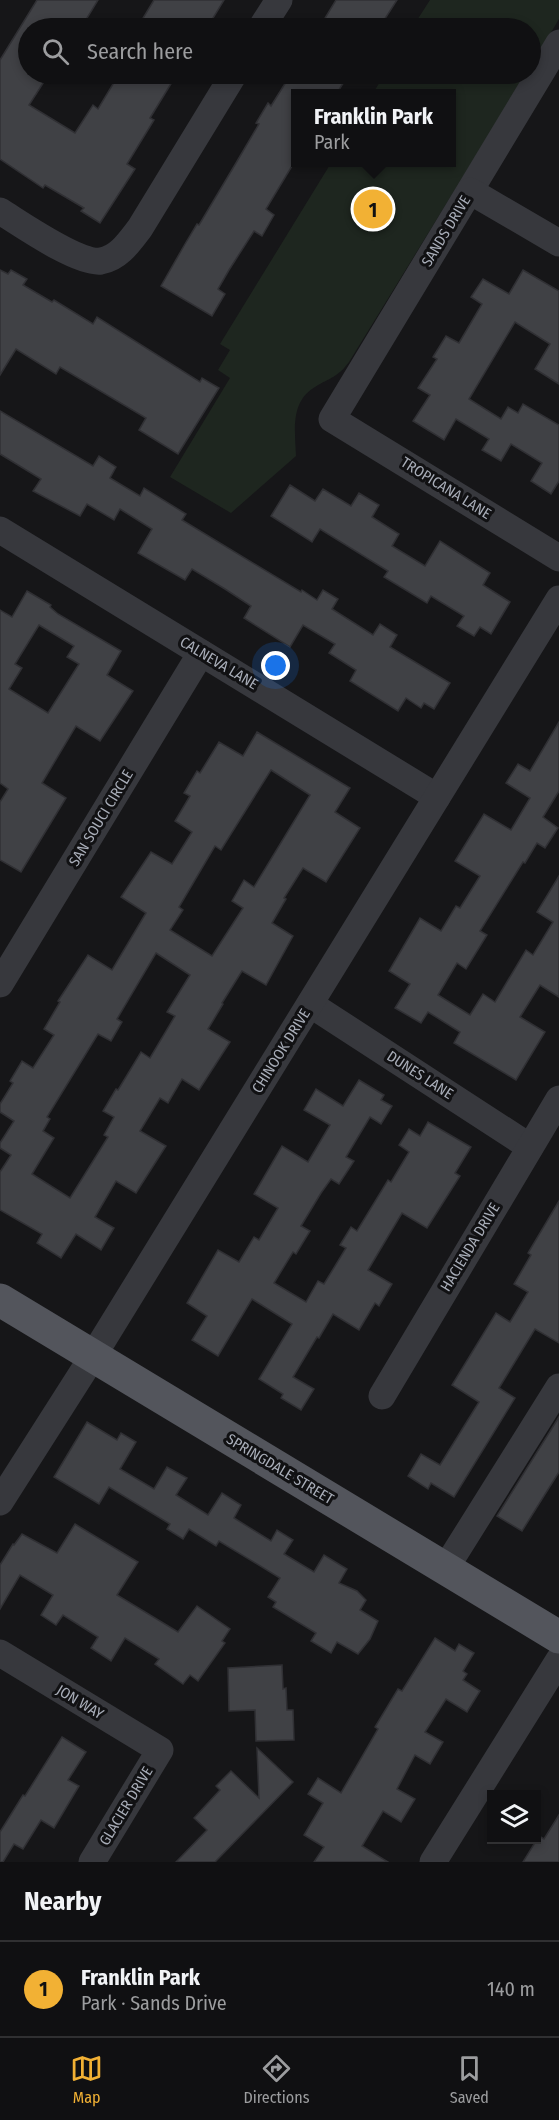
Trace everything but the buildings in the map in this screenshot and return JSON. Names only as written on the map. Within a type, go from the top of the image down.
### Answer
[{"type":"main road","name":"SPRINGDALE STREET","points":[[0,1300],[559,1637]]},
{"type":"street","points":[[267,18],[279,0]]},
{"type":"street","name":"SANDS DRIVE","points":[[541,73],[559,43]]},
{"type":"street","points":[[0,211],[64,250],[83,258],[102,261],[124,249],[140,228],[228,84]]},
{"type":"street","name":"SANDS DRIVE","points":[[332,419],[534,84]]},
{"type":"street","points":[[470,191],[559,243]]},
{"type":"street","name":"TROPICANA LANE","points":[[332,419],[559,558]]},
{"type":"street","name":"CALNEVA LANE","points":[[0,530],[438,797]]},
{"type":"street","name":"CHINOOK DRIVE","points":[[0,1502],[93,1356],[559,599]]},
{"type":"street","name":"SAN SOUCI CIRCLE","points":[[0,984],[201,653]]},
{"type":"street","name":"DUNES LANE","points":[[310,1004],[530,1146]]},
{"type":"street","name":"HACIENDA DRIVE","points":[[382,1396],[559,1099]]},
{"type":"street","points":[[445,1569],[559,1386]]},
{"type":"street","name":"JON WAY","points":[[0,1653],[160,1750]]},
{"type":"street","points":[[433,1862],[559,1660]]},
{"type":"street","name":"GLACIER DRIVE","points":[[92,1862],[160,1750]]},
{"type":"shaded area","points":[[430,0],[559,0],[559,19],[541,49],[541,18],[418,18]]},
{"type":"shaded area","points":[[379,84],[520,84],[349,362],[337,374],[315,387],[301,400],[296,417],[296,456],[231,513],[170,477],[230,378],[218,370],[230,350],[220,344],[329,167],[456,167],[456,89],[376,89]]},
{"type":"place","name":"Franklin Park","points":[[373,209]]}]
